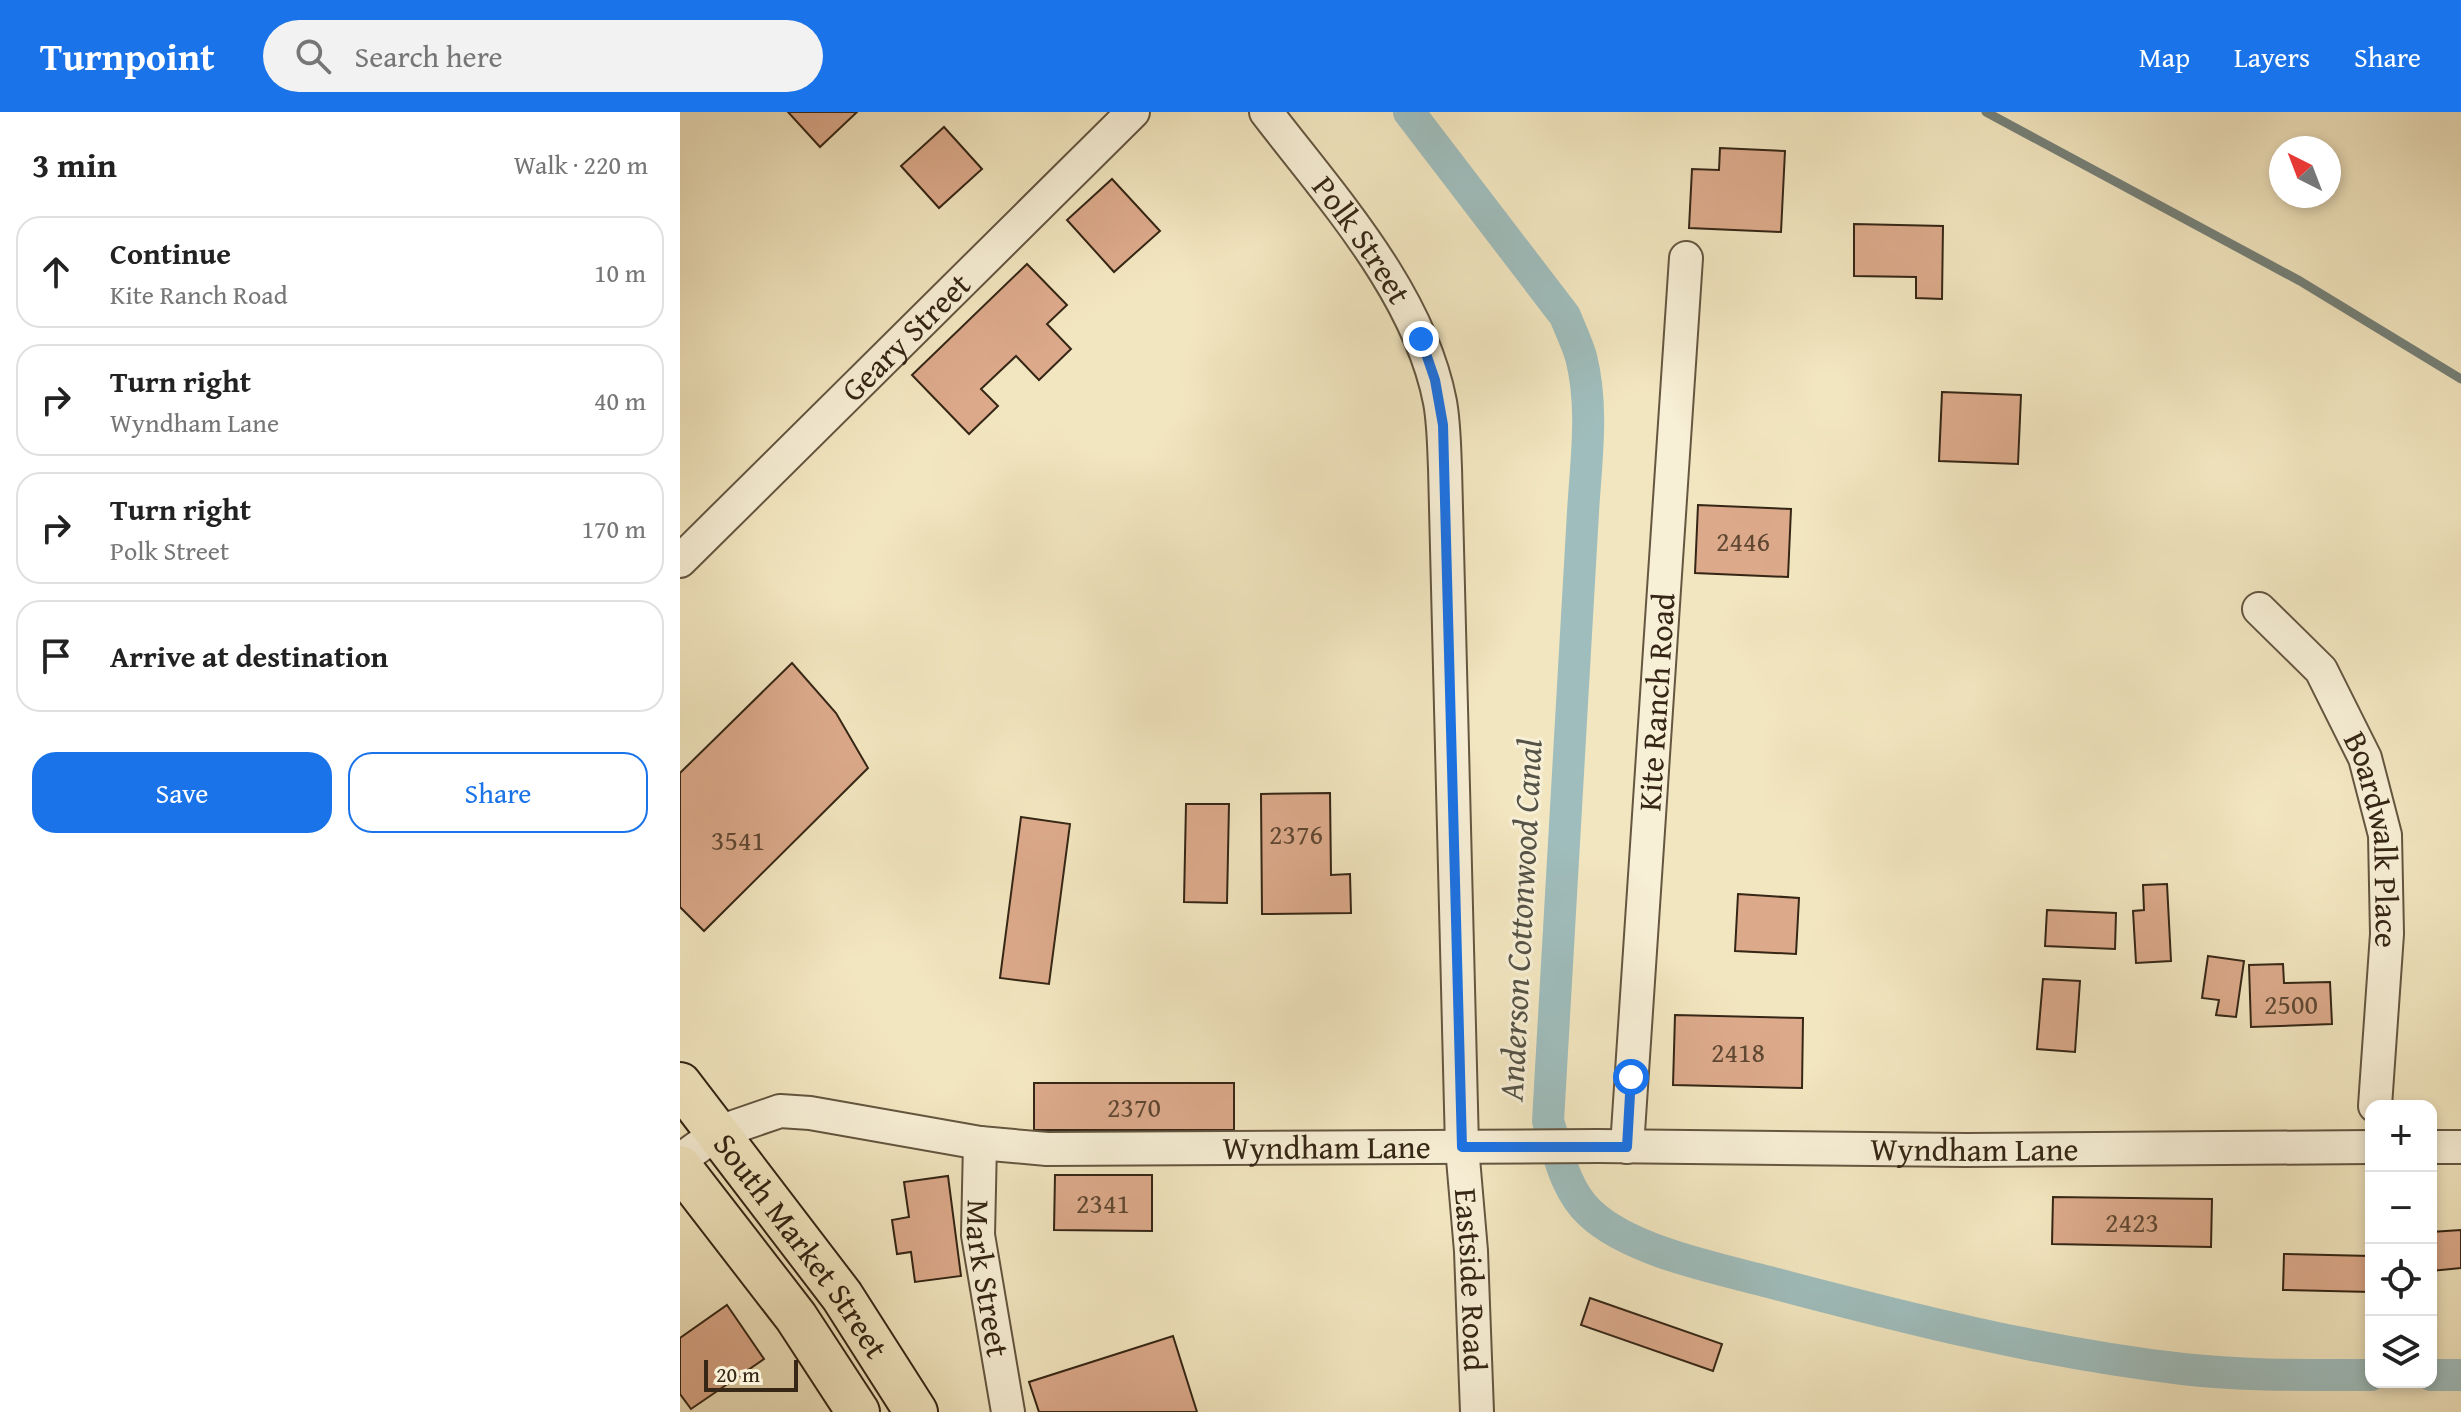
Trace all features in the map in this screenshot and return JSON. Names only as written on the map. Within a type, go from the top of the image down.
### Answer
[{"type":"main road","name":"South Market Street","points":[[680,1084],[842,1296],[916,1412]]},
{"type":"main road","name":"South Market Street","points":[[680,1167],[796,1317],[858,1412]]},
{"type":"street","name":"Geary Street","points":[[680,561],[1133,112]]},
{"type":"street","name":"Polk Street","points":[[1266,112],[1384,269],[1404,302],[1421,339],[1440,402],[1445,468],[1462,1147]]},
{"type":"street","name":"Kite Ranch Road","points":[[1613,1146],[1686,258]]},
{"type":"street","name":"Boardwalk Place","points":[[2259,609],[2321,670],[2365,758],[2385,835],[2387,934],[2375,1100]]},
{"type":"street","name":"Wyndham Lane","points":[[680,1160],[719,1132],[780,1111],[810,1113],[980,1143],[1047,1149],[2365,1147]]},
{"type":"street","name":"Mark Street","points":[[980,1143],[978,1235],[1008,1412]]},
{"type":"street","name":"Eastside Road","points":[[1462,1147],[1471,1251],[1477,1412]]},
{"type":"street","points":[[2437,1147],[2461,1147]]},
{"type":"building","points":[[788,112],[857,112],[820,147]]},
{"type":"building","points":[[944,127],[982,169],[939,208],[901,166]]},
{"type":"building","points":[[1720,148],[1785,151],[1781,232],[1689,228],[1692,169],[1719,170]]},
{"type":"building","points":[[1112,179],[1160,231],[1114,272],[1067,220]]},
{"type":"building","points":[[1854,224],[1943,226],[1942,299],[1916,298],[1916,277],[1854,276]]},
{"type":"building","points":[[1027,264],[1067,305],[1047,324],[1071,349],[1039,380],[1016,356],[981,389],[998,406],[969,434],[912,375]]},
{"type":"building","points":[[1942,392],[2021,395],[2018,464],[1939,461]]},
{"type":"building","points":[[1698,505],[1791,509],[1788,577],[1695,573]]},
{"type":"building","points":[[792,663],[836,713],[868,768],[704,931],[680,907],[680,773]]},
{"type":"building","points":[[1330,793],[1331,875],[1350,874],[1351,913],[1262,914],[1261,794]]},
{"type":"building","points":[[1186,804],[1229,804],[1227,903],[1184,902]]},
{"type":"building","points":[[1021,817],[1070,824],[1049,984],[1000,978]]},
{"type":"building","points":[[2167,884],[2171,961],[2136,963],[2133,911],[2144,910],[2143,885]]},
{"type":"building","points":[[1738,894],[1799,898],[1796,954],[1735,951]]},
{"type":"building","points":[[2047,910],[2116,913],[2115,949],[2045,946]]},
{"type":"building","points":[[2208,956],[2244,961],[2236,1017],[2216,1015],[2219,1000],[2202,998]]},
{"type":"building","points":[[2283,964],[2284,983],[2330,982],[2332,1024],[2251,1027],[2249,965]]},
{"type":"building","points":[[2043,979],[2080,981],[2075,1052],[2037,1049]]},
{"type":"building","points":[[1675,1015],[1803,1018],[1802,1088],[1673,1085]]},
{"type":"building","points":[[1034,1083],[1234,1083],[1234,1130],[1034,1130]]},
{"type":"building","points":[[1055,1175],[1152,1175],[1152,1231],[1054,1230]]},
{"type":"building","points":[[948,1176],[961,1276],[915,1282],[911,1252],[897,1254],[892,1220],[909,1217],[904,1182]]},
{"type":"building","points":[[2053,1197],[2212,1199],[2211,1247],[2052,1244]]},
{"type":"building","points":[[2461,1230],[2461,1268],[2437,1270],[2437,1232]]},
{"type":"building","points":[[2284,1254],[2365,1256],[2365,1292],[2283,1290]]},
{"type":"building","points":[[1590,1298],[1722,1344],[1713,1371],[1581,1325]]},
{"type":"building","points":[[727,1305],[764,1359],[691,1409],[680,1394],[680,1338]]},
{"type":"building","points":[[1173,1336],[1197,1412],[1039,1412],[1029,1382]]},
{"type":"waterway","name":"Anderson Cottonwood Canal","points":[[1409,112],[1565,316],[1585,376],[1587,454],[1548,1121],[1563,1170],[1581,1204],[1607,1226],[1650,1248],[1724,1271],[1974,1333],[2078,1354],[2183,1369],[2253,1374],[2365,1375]]},
{"type":"waterway","points":[[1986,112],[2300,281],[2461,379]]},
{"type":"waterway","name":"Anderson Cottonwood Canal","points":[[2437,1375],[2461,1375]]},
{"type":"route","points":[[1421,339],[1435,380],[1443,425],[1462,1147],[1627,1147],[1631,1077]]}]
